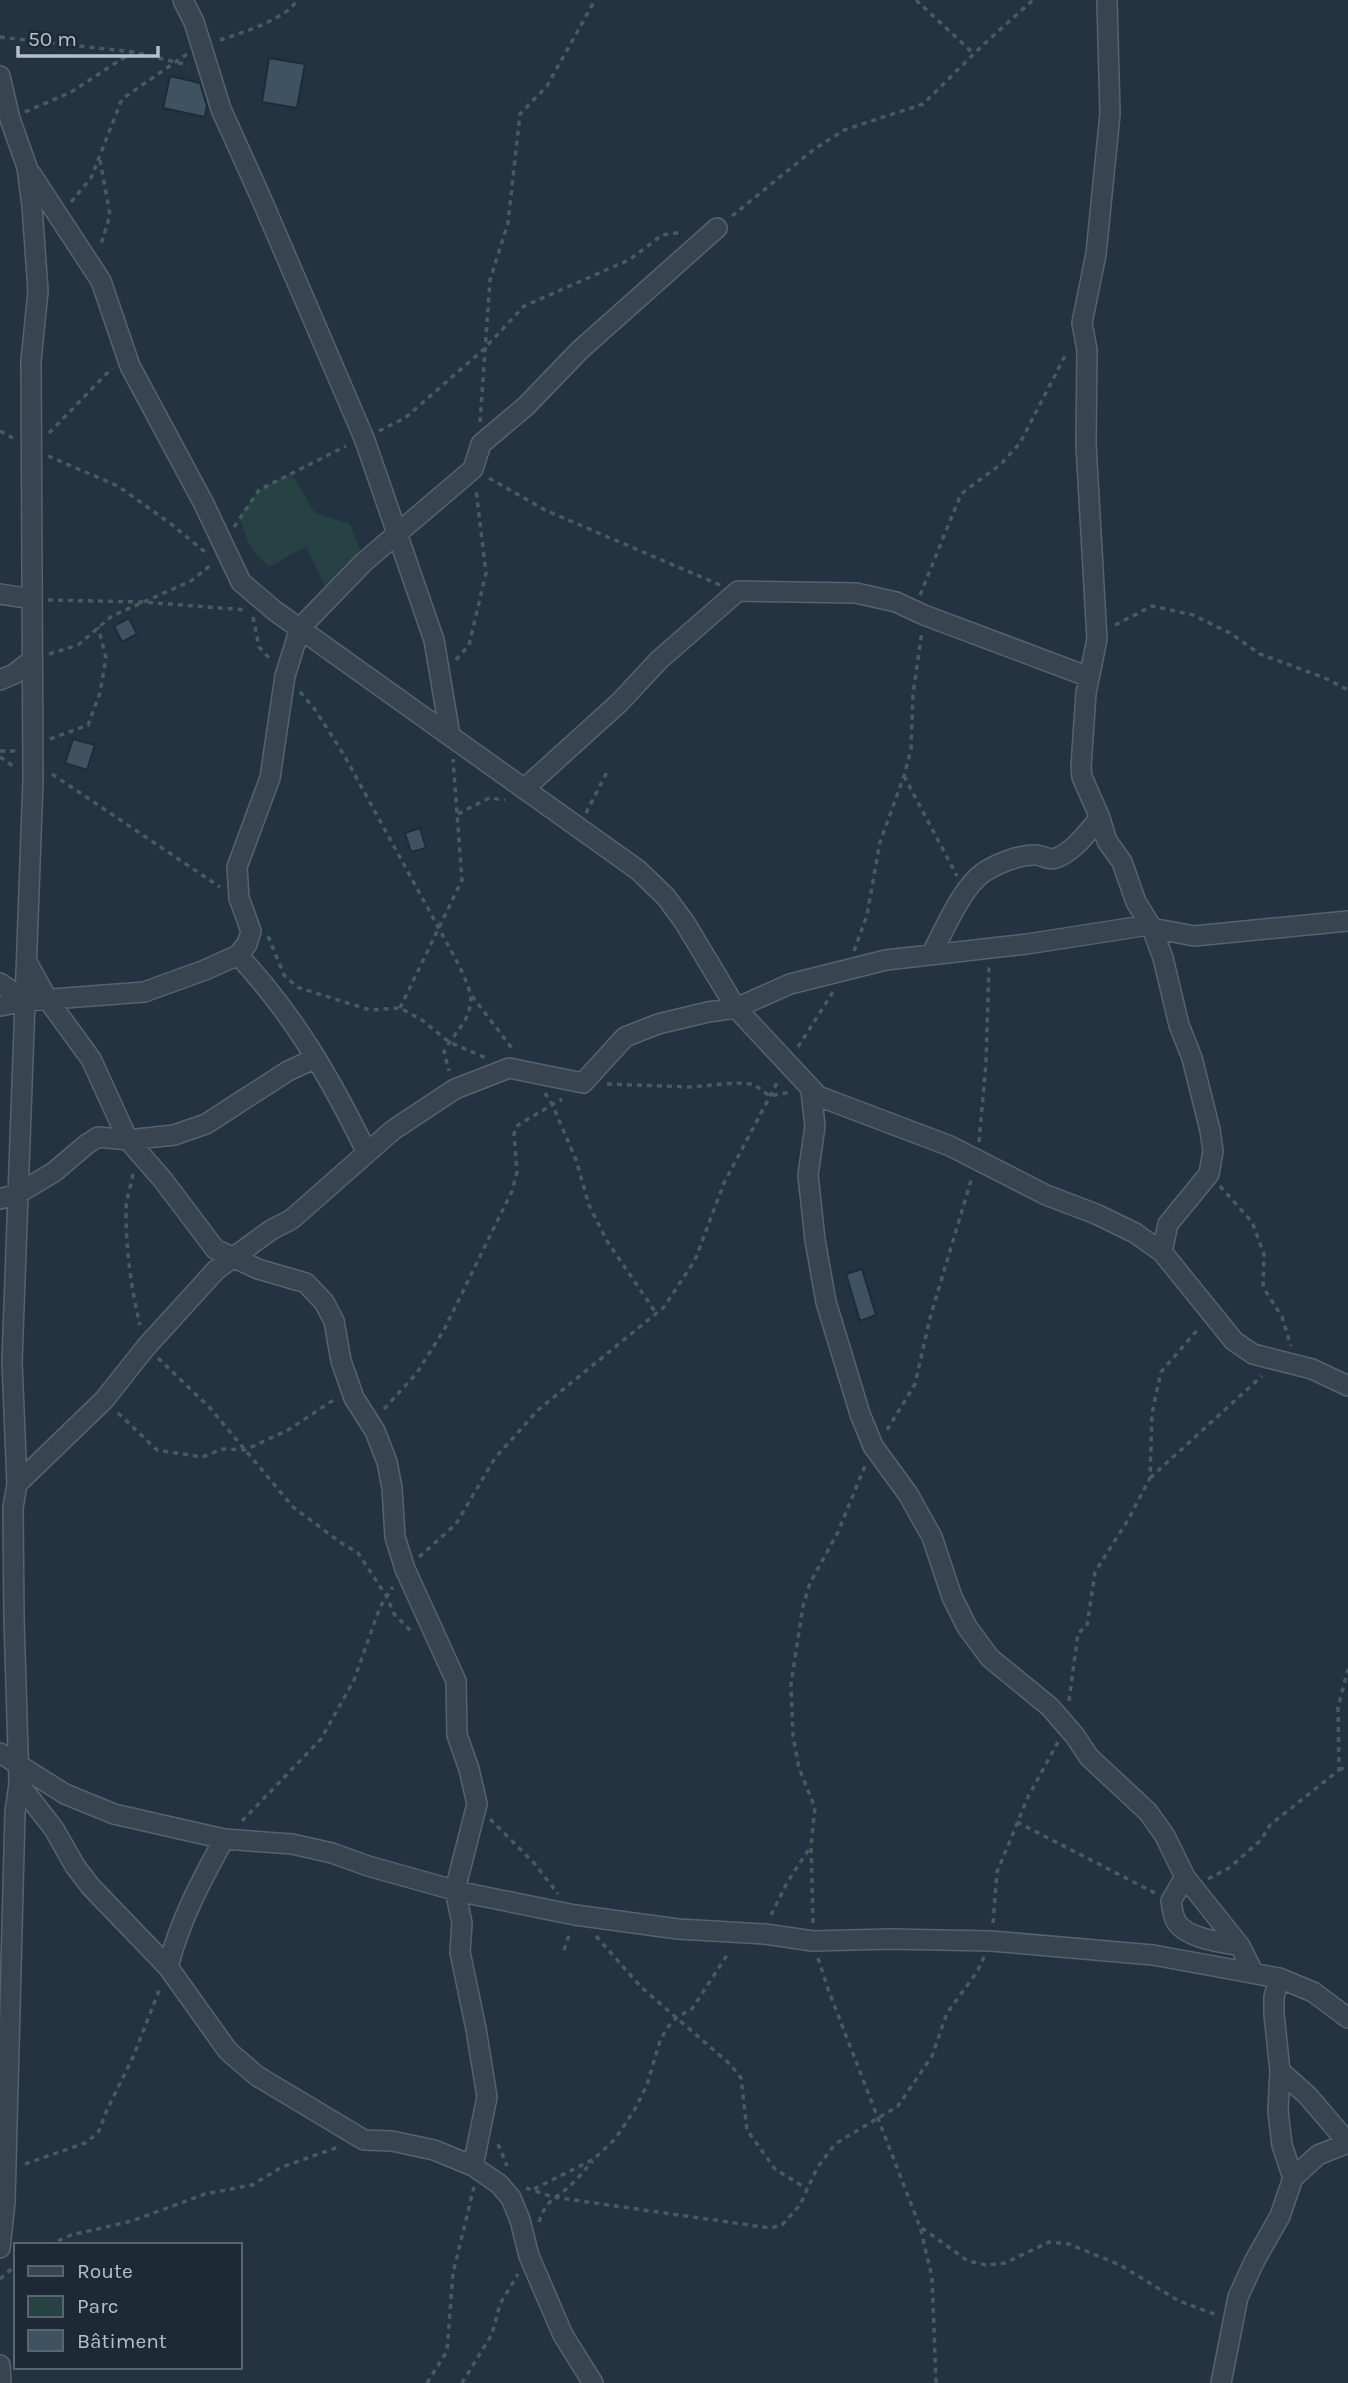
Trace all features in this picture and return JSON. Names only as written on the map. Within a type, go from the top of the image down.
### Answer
[{"type":"street","points":[[183,0],[202,46],[221,109],[364,438],[433,640],[450,735]]},
{"type":"street","points":[[1107,0],[1110,114],[1096,254],[1082,323],[1087,350],[1086,445],[1097,639],[1090,677],[1081,767],[1107,841],[1122,862],[1136,902],[1163,958],[1179,1025],[1192,1058],[1210,1130],[1213,1151],[1209,1174],[1168,1224],[1163,1252]]},
{"type":"street","points":[[0,76],[10,119],[27,167],[38,291],[32,361],[32,745],[26,1001],[9,1196],[12,1362],[18,1484],[13,1508],[19,1784],[15,1812],[6,2170],[0,2248]]},
{"type":"street","points":[[27,167],[102,281],[130,366],[203,502],[220,554],[240,582],[275,611],[450,735],[519,796]]},
{"type":"street","points":[[0,1006],[26,1001],[144,992],[239,955],[247,944],[251,931],[239,898],[237,867],[270,778],[285,676],[300,628],[363,562],[473,469],[481,444],[526,406],[580,350],[717,228]]},
{"type":"street","points":[[519,796],[620,702],[652,666],[738,591],[856,593],[896,602],[1090,677]]},
{"type":"street","points":[[0,594],[32,599]]},
{"type":"street","points":[[0,680],[14,674],[32,660]]},
{"type":"street","points":[[519,796],[533,793],[638,870],[666,897],[685,923],[736,1008],[809,1089],[826,1101],[905,1128],[977,1159],[1046,1195],[1096,1214],[1135,1233],[1163,1252],[1234,1340],[1252,1354],[1303,1367],[1348,1385]]},
{"type":"street","points":[[931,955],[964,894],[982,873],[1020,857],[1038,855],[1056,859],[1072,847],[1100,818]]},
{"type":"street","points":[[18,1484],[104,1400],[146,1347],[216,1270],[271,1230],[292,1219],[393,1130],[455,1089],[509,1068],[583,1083],[625,1037],[658,1024],[736,1008],[790,984],[886,960],[1150,927],[1194,936],[1348,921]]},
{"type":"street","points":[[239,955],[264,982],[295,1023],[340,1098],[367,1153]]},
{"type":"street","points":[[27,963],[48,1000],[91,1059],[128,1140],[163,1180],[215,1249],[258,1269],[297,1280],[314,1291],[331,1312],[341,1361],[354,1398],[371,1423],[387,1462],[392,1488],[395,1537],[405,1569],[456,1681],[457,1735],[477,1804],[455,1890],[461,1923],[460,1952],[487,2097],[473,2166]]},
{"type":"street","points":[[0,983],[26,1001]]},
{"type":"street","points":[[9,1196],[54,1172],[98,1137],[128,1140],[174,1135],[206,1125],[288,1071],[316,1058]]},
{"type":"street","points":[[809,1089],[815,1126],[808,1175],[814,1241],[826,1302],[860,1414],[873,1446],[908,1493],[932,1537],[952,1597],[967,1627],[990,1658],[1050,1707],[1088,1757],[1148,1812],[1165,1836],[1189,1882],[1240,1946],[1253,1972]]},
{"type":"street","points":[[0,1753],[65,1794],[114,1814],[224,1839],[292,1844],[332,1853],[455,1890],[575,1915],[678,1929],[752,1933],[813,1941],[991,1941],[1153,1955],[1279,1978],[1313,1992],[1348,2018]]},
{"type":"street","points":[[19,1784],[54,1829],[75,1866],[91,1887],[168,1967],[229,2051],[257,2076],[364,2140],[392,2141],[434,2150],[473,2166],[499,2184],[511,2198],[529,2256],[562,2335],[593,2383]]},
{"type":"street","points":[[168,1967],[176,1937],[196,1890],[224,1839]]},
{"type":"street","points":[[1189,1882],[1171,1901],[1178,1925],[1211,1940],[1240,1946]]},
{"type":"street","points":[[1279,1978],[1274,2014],[1280,2071],[1279,2121],[1293,2178]]},
{"type":"street","points":[[1221,2383],[1238,2297],[1280,2216],[1293,2178],[1318,2155],[1348,2143],[1308,2096],[1280,2071]]},
{"type":"street","points":[[0,2365],[1,2383]]},
{"type":"path","points":[[58,216],[92,178],[122,99],[202,46],[279,16],[293,8],[297,0]]},
{"type":"path","points":[[481,444],[480,404],[490,280],[508,223],[520,114],[547,86],[595,0]]},
{"type":"path","points":[[916,0],[974,54]]},
{"type":"path","points":[[717,228],[813,150],[844,130],[923,104],[1033,0]]},
{"type":"path","points":[[0,37],[133,52],[176,61],[210,73]]},
{"type":"path","points":[[10,119],[71,92],[133,52]]},
{"type":"path","points":[[93,268],[110,215],[99,158]]},
{"type":"path","points":[[32,660],[78,645],[112,616],[191,580],[220,554],[239,516],[259,490],[405,418],[484,349],[524,306],[629,260],[662,235],[684,232]]},
{"type":"path","points":[[224,1839],[321,1739],[355,1680],[380,1607],[405,1569],[456,1524],[495,1458],[538,1410],[657,1314],[695,1260],[724,1183],[788,1063],[847,970],[867,915],[880,842],[911,749],[919,613],[961,494],[1001,464],[1020,443],[1082,323]]},
{"type":"path","points":[[33,449],[126,354]]},
{"type":"path","points":[[0,431],[33,449],[118,486],[171,524],[220,554]]},
{"type":"path","points":[[473,469],[545,510],[738,591]]},
{"type":"path","points":[[441,678],[468,645],[486,573],[473,469]]},
{"type":"path","points":[[240,582],[252,610],[259,647],[314,708],[344,755],[460,967],[470,994],[531,1071],[553,1106],[576,1160],[589,1205],[607,1241],[657,1314]]},
{"type":"path","points":[[32,599],[142,602],[252,610]]},
{"type":"path","points":[[1097,639],[1118,622],[1152,606],[1193,615],[1230,633],[1260,654],[1325,678],[1348,691]]},
{"type":"path","points":[[0,751],[15,752],[88,725],[100,693],[106,658],[99,627]]},
{"type":"path","points":[[400,1008],[462,880],[450,735]]},
{"type":"path","points":[[579,827],[607,772]]},
{"type":"path","points":[[904,775],[931,823],[964,894]]},
{"type":"path","points":[[458,814],[489,798],[519,796]]},
{"type":"path","points":[[936,2383],[932,2277],[920,2227],[828,1989],[813,1941],[811,1845],[815,1808],[799,1768],[793,1736],[791,1684],[801,1619],[810,1583],[838,1532],[873,1446],[915,1384],[930,1318],[977,1159],[986,1063],[990,948]]},
{"type":"path","points":[[455,1089],[444,1052],[470,1013],[470,994]]},
{"type":"path","points":[[371,1423],[416,1374],[450,1318],[512,1191],[517,1172],[514,1134],[518,1125],[553,1106],[583,1083],[690,1087],[753,1084],[770,1096],[809,1089]]},
{"type":"path","points":[[128,1140],[133,1175],[126,1209],[129,1266],[134,1301],[146,1347],[210,1408],[293,1507],[358,1553],[387,1597],[394,1614],[412,1632]]},
{"type":"path","points":[[1209,1174],[1252,1222],[1264,1254],[1263,1287],[1282,1318],[1294,1356],[1303,1367]]},
{"type":"path","points":[[1150,1478],[1152,1413],[1161,1372],[1213,1314]]},
{"type":"path","points":[[511,2198],[514,2186],[534,2189],[553,2197],[770,2228],[782,2225],[800,2205],[817,2168],[835,2144],[898,2106],[932,2056],[947,2013],[977,1972],[991,1941],[997,1872],[1017,1822],[1066,1725],[1078,1633],[1087,1626],[1096,1572],[1150,1478],[1254,1381],[1282,1362]]},
{"type":"path","points":[[104,1400],[158,1450],[202,1457],[223,1449],[245,1450],[288,1430],[350,1387]]},
{"type":"path","points":[[1339,1770],[1338,1707],[1348,1669]]},
{"type":"path","points":[[1189,1882],[1229,1868],[1261,1840],[1270,1825],[1339,1770],[1348,1766]]},
{"type":"path","points":[[477,1804],[535,1864],[575,1915],[641,1987],[732,2065],[741,2078],[747,2130],[775,2169],[807,2189]]},
{"type":"path","points":[[1017,1822],[1171,1901]]},
{"type":"path","points":[[534,2189],[594,2159],[615,2139],[647,2085],[667,2028],[677,2017],[692,2009],[725,1954],[769,1920],[811,1845]]},
{"type":"path","points":[[6,2170],[85,2143],[97,2133],[133,2057],[168,1967]]},
{"type":"path","points":[[495,2137],[508,2168]]},
{"type":"path","points":[[53,2243],[71,2235],[132,2221],[205,2194],[252,2185],[282,2167],[326,2150],[364,2140]]},
{"type":"path","points":[[427,2383],[447,2351],[453,2273],[476,2177],[473,2166]]},
{"type":"path","points":[[920,2227],[968,2261],[986,2265],[1005,2263],[1049,2242],[1069,2244],[1120,2265],[1179,2301],[1233,2320]]},
{"type":"path","points":[[0,2279],[14,2267]]},
{"type":"green space","points":[[291,473],[315,513],[350,524],[364,562],[330,597],[306,546],[269,567],[250,547],[239,516],[259,490]]},
{"type":"building","points":[[269,58],[305,64],[297,108],[262,102]]},
{"type":"building","points":[[170,76],[200,83],[207,106],[205,117],[163,108]]},
{"type":"building","points":[[129,618],[137,634],[122,642],[114,626]]},
{"type":"building","points":[[73,739],[95,745],[87,770],[65,763]]},
{"type":"building","points":[[420,828],[426,848],[411,852],[405,833]]},
{"type":"building","points":[[862,1269],[876,1315],[860,1321],[846,1274]]}]
